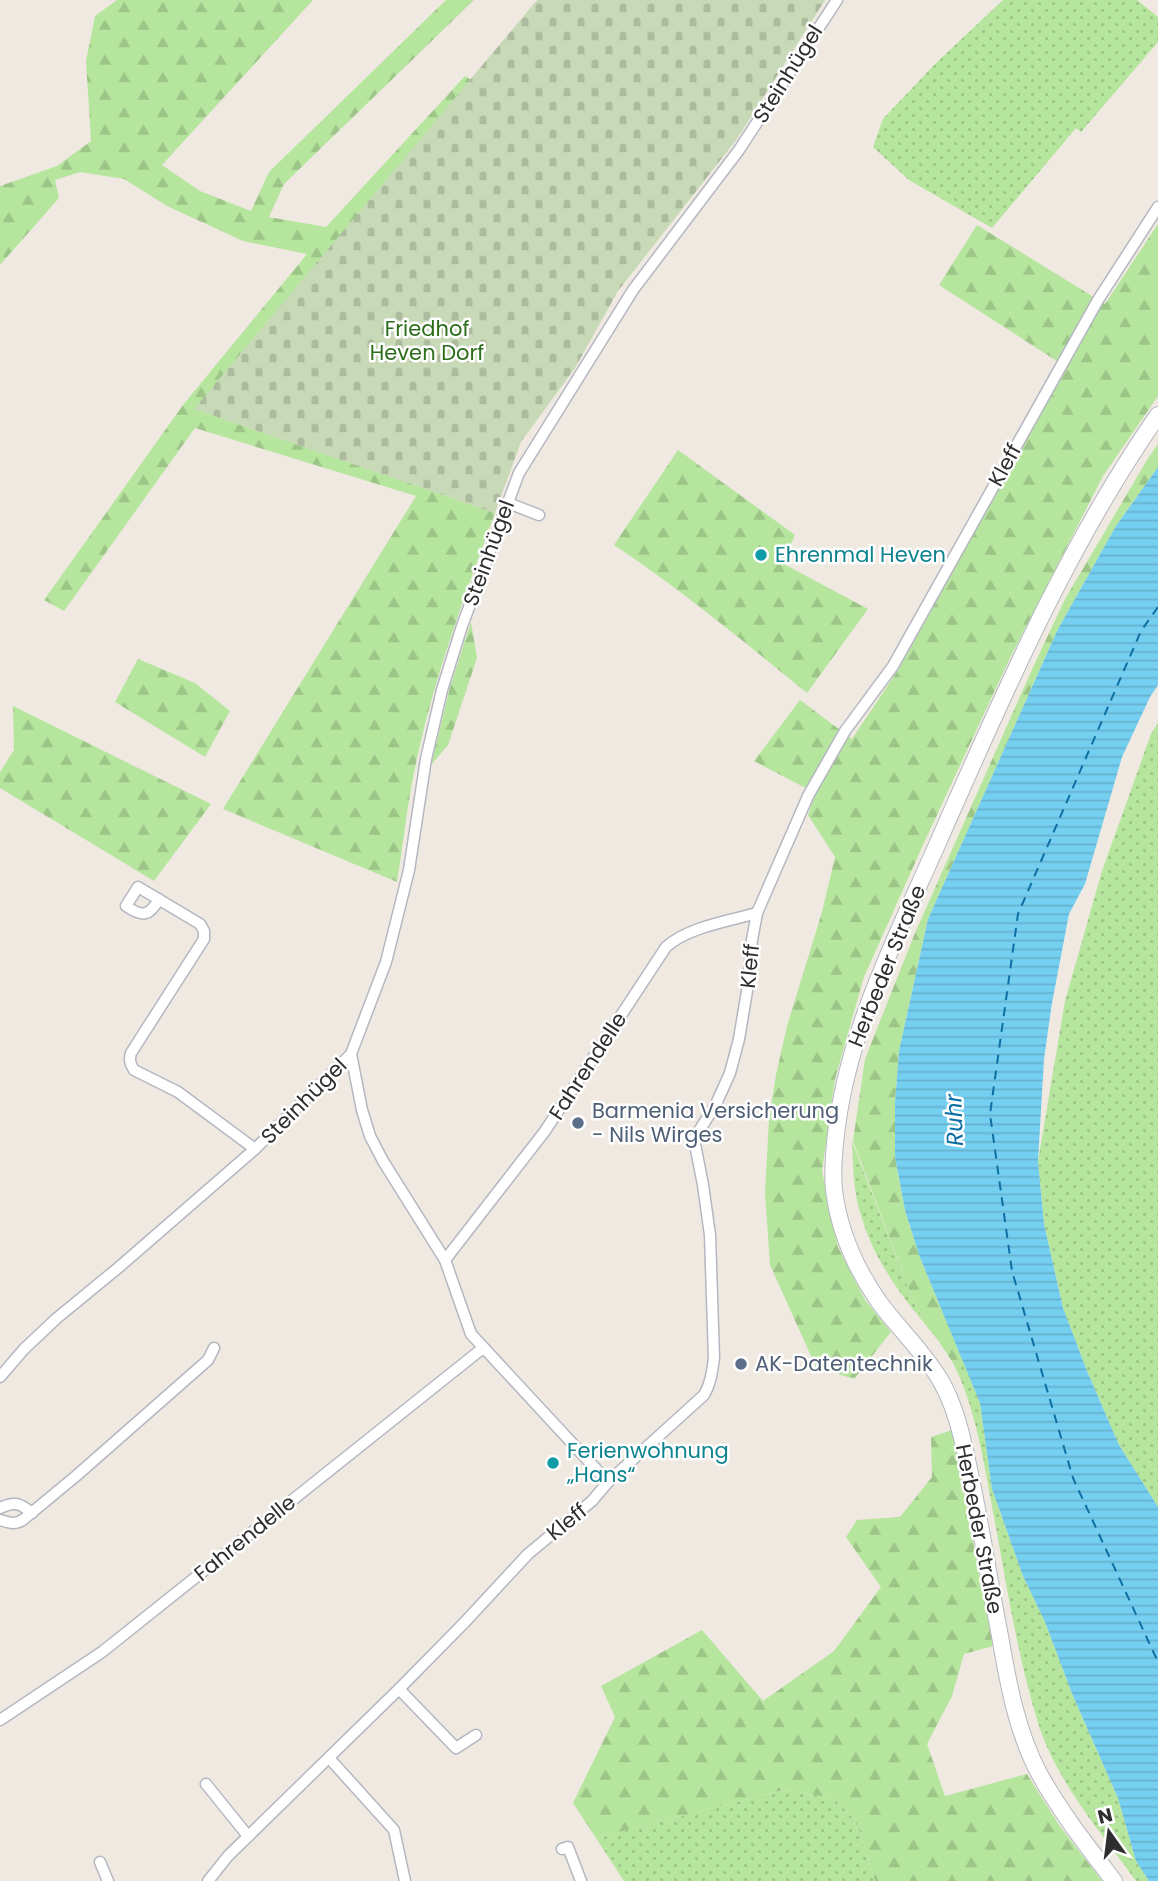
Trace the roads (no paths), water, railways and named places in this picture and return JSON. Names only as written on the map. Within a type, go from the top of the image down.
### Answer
[{"type":"main road","name":"Herbeder Straße","points":[[1114,1881],[1068,1820],[1039,1773],[1026,1744],[1008,1682],[965,1451],[950,1397],[938,1376],[866,1282],[846,1239],[839,1216],[833,1171],[839,1104],[850,1057],[870,998],[1009,680],[1085,532],[1158,415]]},
{"type":"street","name":"Steinhügel","points":[[0,1377],[24,1349],[57,1318],[256,1149],[351,1054],[386,962],[409,870],[426,759],[442,690],[462,626],[519,473],[633,290],[739,150],[837,0]]},
{"type":"street","name":"Kleff","points":[[208,1881],[228,1856],[399,1689],[528,1554],[592,1501],[608,1482],[704,1395],[712,1378],[714,1358],[710,1235],[694,1139],[716,1104],[730,1073],[739,1039],[757,913],[814,785],[845,731],[893,666],[1091,312],[1158,207]]},
{"type":"street","points":[[508,503],[539,515]]},
{"type":"street","name":"Steinhügel","points":[[159,899],[200,924],[204,939],[131,1053],[130,1065],[134,1070],[178,1092],[256,1149]]},
{"type":"street","name":"Fahrendelle","points":[[445,1260],[545,1131],[666,947],[686,933],[757,913]]},
{"type":"street","points":[[351,1054],[370,1136],[445,1260],[471,1334],[608,1482]]},
{"type":"street","points":[[0,1520],[19,1523],[32,1513],[208,1360],[214,1348]]},
{"type":"street","name":"Fahrendelle","points":[[0,1720],[102,1652],[483,1348]]},
{"type":"street","points":[[0,1508],[12,1503],[20,1504],[32,1513]]},
{"type":"street","points":[[399,1689],[456,1748],[476,1735]]},
{"type":"street","points":[[329,1758],[394,1830],[405,1881]]},
{"type":"street","points":[[206,1784],[248,1836]]},
{"type":"street","points":[[562,1849],[568,1847],[581,1881]]},
{"type":"street","points":[[100,1862],[108,1881]]},
{"type":"water","name":"Ruhr","points":[[1158,467],[1158,685],[1122,757],[1085,884],[1069,914],[1044,1059],[1038,1161],[1044,1224],[1063,1308],[1119,1445],[1158,1507],[1158,1881],[1149,1881],[1136,1861],[1118,1798],[1073,1696],[1045,1622],[1023,1576],[992,1489],[980,1403],[919,1255],[905,1210],[895,1157],[895,1103],[899,1051],[928,919],[1058,629],[1116,526]]},
{"type":"place","name":"Ehrenmal Heven","points":[[761,555]]},
{"type":"place","name":"Barmenia Versicherung - Nils Wirges","points":[[578,1123]]},
{"type":"place","name":"AK-Datentechnik","points":[[741,1364]]},
{"type":"place","name":"Ferienwohnung „Hans“","points":[[553,1463]]},
{"type":"park label","name":"Friedhof Heven Dorf","points":[[427,341]]}]
